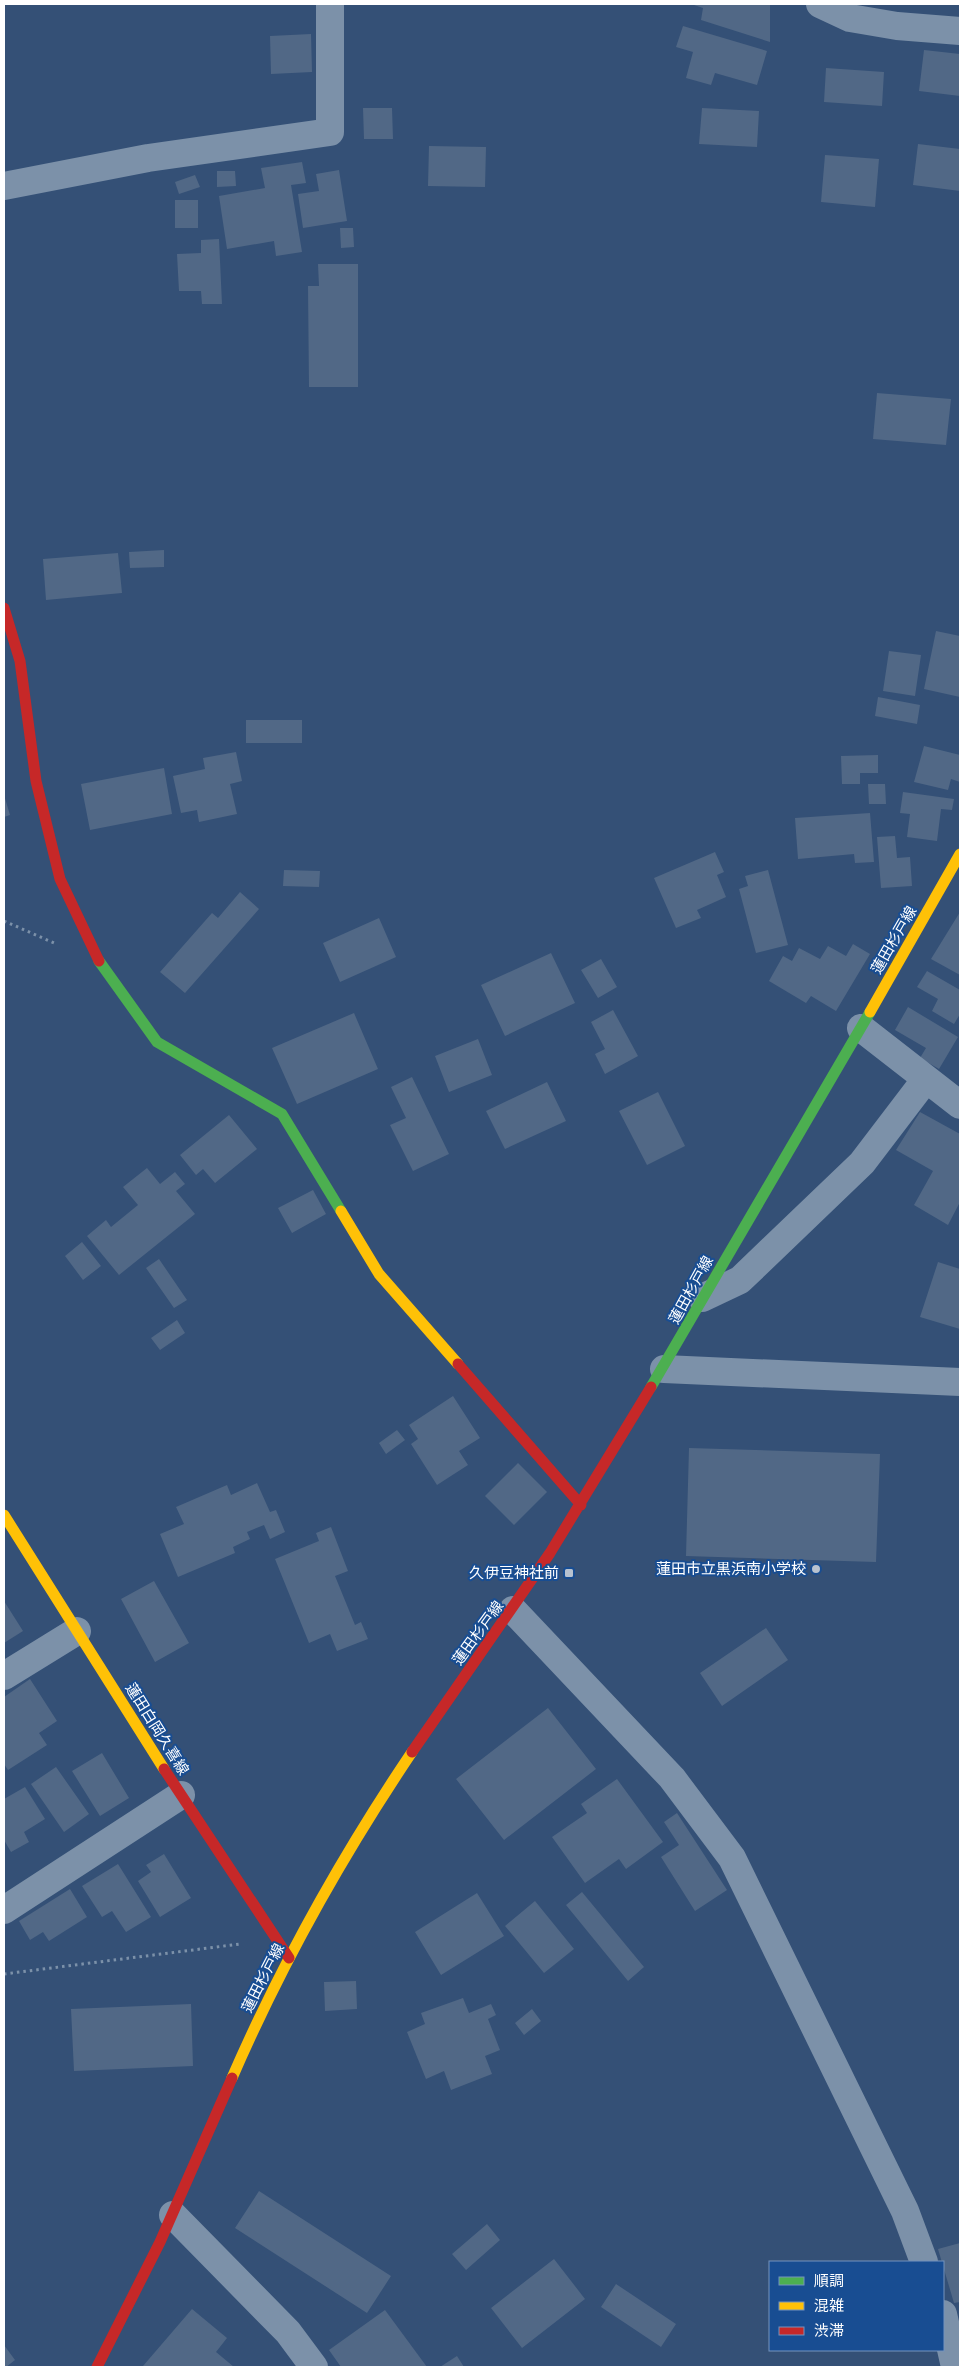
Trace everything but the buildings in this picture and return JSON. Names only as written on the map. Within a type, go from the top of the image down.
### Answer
[{"type":"main road","points":[[4,608],[20,661],[36,781],[60,879],[100,962],[157,1042],[282,1114],[379,1274],[581,1505]]},
{"type":"main road","name":"蓮田杉戸線","points":[[97,2367],[110,2346],[173,2215],[260,2014],[328,1885],[374,1808],[422,1735],[513,1610],[581,1505],[664,1369],[702,1298],[861,1028],[960,854]]},
{"type":"main road","name":"蓮田白岡久喜線","points":[[4,1515],[181,1795],[289,1958]]},
{"type":"street","points":[[4,186],[148,158],[330,132],[330,4]]},
{"type":"street","points":[[820,4],[850,18],[897,26],[960,31]]},
{"type":"street","points":[[861,1028],[960,1105]]},
{"type":"street","points":[[702,1298],[740,1280],[862,1163],[926,1079]]},
{"type":"street","points":[[664,1369],[960,1382]]},
{"type":"street","points":[[513,1610],[672,1778],[732,1858],[905,2212],[924,2261]]},
{"type":"street","points":[[4,1676],[77,1631]]},
{"type":"street","points":[[4,1910],[181,1795]]},
{"type":"street","points":[[173,2215],[288,2332],[314,2367]]},
{"type":"street","points":[[944,2318],[955,2367]]},
{"type":"path","points":[[4,1974],[241,1944]]},
{"type":"traffic: fast","points":[[99,961],[157,1042],[282,1114],[341,1211]]},
{"type":"traffic: fast","points":[[651,1387],[870,1012]]},
{"type":"traffic: slow","points":[[870,1012],[960,854]]},
{"type":"traffic: slow","points":[[341,1211],[379,1274],[458,1364]]},
{"type":"traffic: slow","points":[[4,1515],[164,1769]]},
{"type":"traffic: slow","points":[[232,2078],[271,1993],[314,1911],[361,1831],[412,1752]]},
{"type":"traffic: jam","points":[[4,608],[20,661],[36,781],[60,879],[99,961]]},
{"type":"traffic: jam","points":[[458,1364],[581,1505]]},
{"type":"traffic: jam","points":[[412,1752],[550,1553],[651,1387]]},
{"type":"traffic: jam","points":[[164,1769],[289,1958]]},
{"type":"traffic: jam","points":[[97,2367],[160,2242],[232,2078]]},
{"type":"place","name":"蓮田市立黒浜南小学校","points":[[816,1569]]},
{"type":"place","name":"久伊豆神社前","points":[[569,1573]]}]
